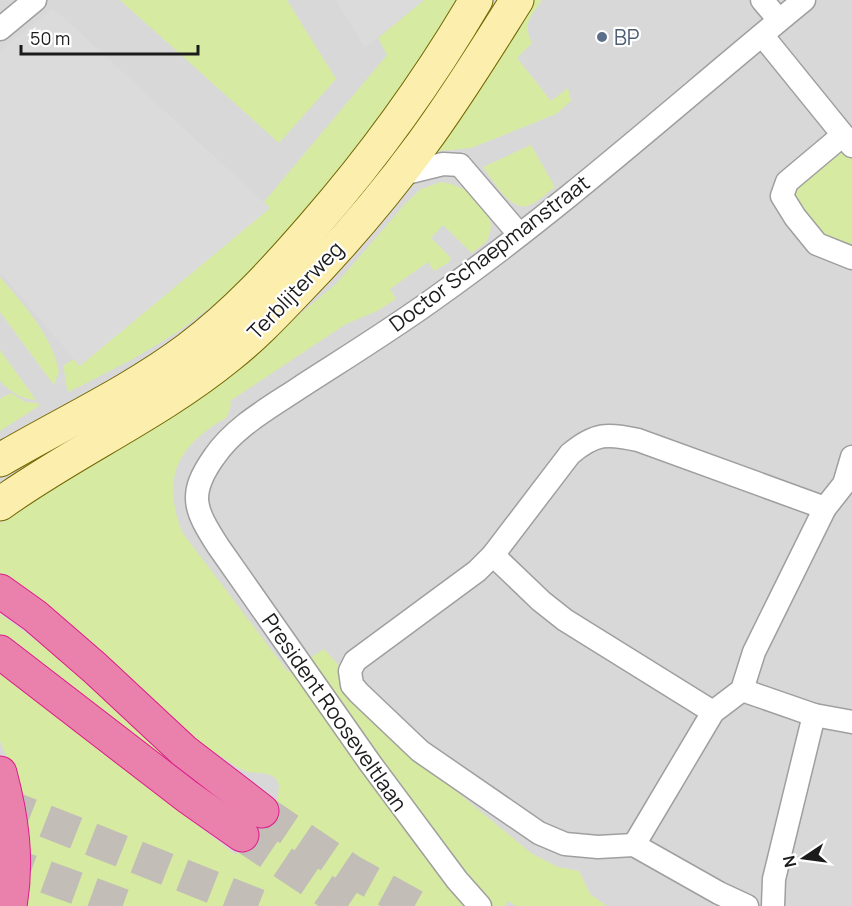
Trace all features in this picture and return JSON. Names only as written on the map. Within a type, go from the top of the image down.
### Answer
[{"type":"highway","points":[[0,591],[69,644],[184,751],[252,823],[188,797],[0,652]]},
{"type":"highway","points":[[0,773],[11,819],[15,856],[10,906]]},
{"type":"main road","name":"Terblijterweg","points":[[0,460],[126,391],[152,374],[204,336],[250,296],[345,190],[372,155],[476,0]]},
{"type":"main road","name":"Terblijterweg","points":[[0,504],[37,478],[165,403],[229,357],[251,337],[318,269],[398,175],[449,106],[517,0]]},
{"type":"street","points":[[0,29],[35,0]]},
{"type":"street","points":[[762,0],[771,27],[848,141],[787,182],[782,196],[795,217],[817,244],[852,258]]},
{"type":"street","name":"Doctor Schaepmanstraat","points":[[199,513],[196,500],[198,488],[214,457],[235,433],[439,296],[519,234],[802,0]]},
{"type":"street","points":[[398,175],[443,164],[460,165],[519,234]]},
{"type":"street","points":[[747,906],[719,893],[634,844],[598,847],[565,844],[539,833],[420,751],[352,685],[350,671],[355,660],[477,571],[493,555],[570,454],[589,440],[606,435],[617,435],[638,440],[825,508]]},
{"type":"street","points":[[634,844],[713,712],[742,690],[754,652],[825,508],[848,485],[852,457]]},
{"type":"street","name":"President Rooseveltlaan","points":[[199,513],[218,546],[370,763],[480,906]]},
{"type":"street","points":[[493,555],[541,601],[565,620],[713,712]]},
{"type":"street","points":[[742,690],[814,715],[852,723]]},
{"type":"street","points":[[773,906],[774,879],[814,715]]},
{"type":"shaded area","points":[[0,0],[852,0],[852,906],[0,906]]},
{"type":"shaded area","points":[[336,0],[424,0],[365,48]]},
{"type":"shaded area","points":[[53,8],[270,208],[80,366],[0,272],[0,51]]},
{"type":"green space","points":[[120,0],[287,0],[336,79],[279,143]]},
{"type":"green space","points":[[424,0],[458,0],[393,100],[294,228],[231,292],[176,333],[133,359],[69,392],[63,366],[74,359],[79,366],[270,208],[264,202],[387,55],[378,38]]},
{"type":"green space","points":[[532,0],[542,0],[529,20],[528,30],[532,43],[517,58],[551,101],[568,88],[571,101],[556,114],[471,148],[431,152]]},
{"type":"green space","points":[[842,143],[852,155],[852,256],[820,238],[788,195]]},
{"type":"green space","points":[[531,145],[555,187],[532,204],[517,205],[504,195],[483,167]]},
{"type":"green space","points":[[441,182],[461,188],[471,194],[486,210],[491,230],[486,242],[472,253],[443,225],[431,238],[451,258],[449,262],[434,271],[428,262],[390,289],[396,299],[377,311],[346,324],[230,401],[227,417],[196,439],[178,464],[173,494],[176,512],[182,532],[288,672],[324,649],[342,669],[387,734],[531,853],[558,867],[579,871],[590,894],[607,906],[516,906],[508,901],[505,906],[20,906],[9,762],[0,741],[0,673],[236,855],[278,798],[279,785],[276,778],[268,774],[248,772],[237,767],[192,738],[0,575],[0,523],[284,327],[336,284],[405,204],[421,189]]},
{"type":"green space","points":[[0,277],[36,321],[50,345],[59,371],[54,385],[0,312]]},
{"type":"green space","points":[[0,350],[36,400],[16,394],[0,381]]},
{"type":"green space","points":[[11,393],[25,402],[38,403],[39,406],[0,431],[0,399]]},
{"type":"green space","points":[[0,614],[94,688],[180,772],[0,637]]},
{"type":"tunnel","points":[[0,803],[260,906]]},
{"type":"tunnel","points":[[262,811],[351,871],[415,906]]},
{"type":"tunnel","points":[[242,835],[348,906]]},
{"type":"tunnel","points":[[0,860],[125,906]]},
{"type":"place","name":"BP","points":[[602,37]]}]
